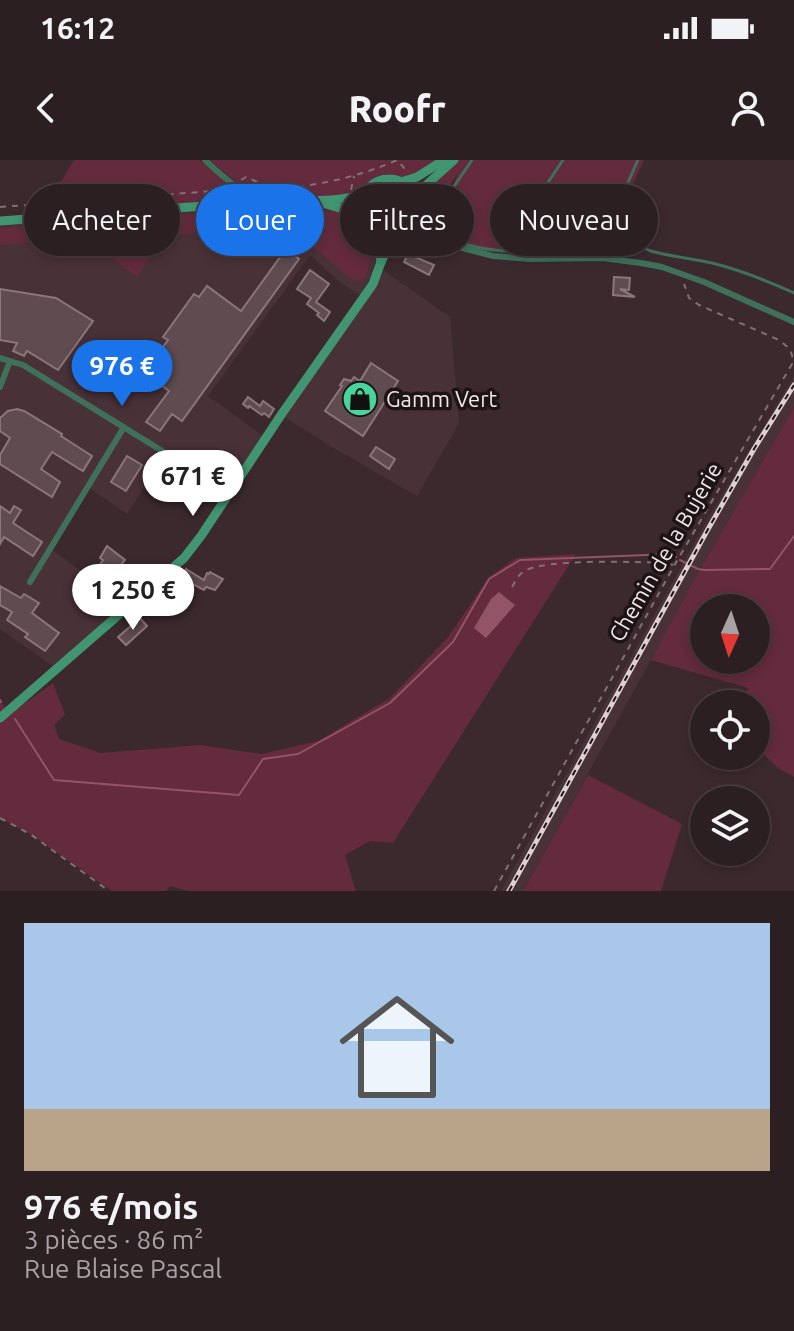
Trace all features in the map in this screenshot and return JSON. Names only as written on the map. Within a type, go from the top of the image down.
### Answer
[{"type":"main road","points":[[401,182],[417,177],[444,160]]},
{"type":"main road","points":[[427,184],[454,160]]},
{"type":"main road","points":[[376,184],[392,180],[403,184]]},
{"type":"main road","points":[[0,221],[196,207]]},
{"type":"main road","points":[[380,256],[381,262]]},
{"type":"main road","points":[[0,718],[184,558],[369,291],[384,256]]},
{"type":"street","points":[[205,160],[231,184]]},
{"type":"street","points":[[474,252],[498,257],[602,258],[641,263],[684,275],[794,322]]},
{"type":"street","points":[[0,358],[23,365],[206,478],[231,490]]},
{"type":"street","points":[[0,387],[10,361]]},
{"type":"street","points":[[30,582],[124,427]]},
{"type":"lane","points":[[472,160],[434,216],[440,229],[463,244],[490,249]]},
{"type":"lane","points":[[547,184],[563,160]]},
{"type":"lane","points":[[627,184],[638,160]]},
{"type":"lane","points":[[602,258],[612,241],[626,240],[651,251],[713,263],[794,293]]},
{"type":"path","points":[[310,184],[354,175],[397,160],[414,173]]},
{"type":"path","points":[[352,184],[354,175]]},
{"type":"path","points":[[236,184],[246,177],[263,184]]},
{"type":"path","points":[[0,207],[196,192]]},
{"type":"path","name":"Chemin de la Bujerie","points":[[494,891],[674,566],[788,373],[793,357],[788,347],[779,340],[689,298],[684,275]]},
{"type":"path","points":[[512,587],[523,572],[554,564],[620,561],[674,566]]},
{"type":"path","points":[[0,818],[30,834],[109,891]]},
{"type":"shaded area","points":[[74,160],[200,160],[227,184],[196,184],[196,203],[180,208],[180,184],[60,184]]},
{"type":"shaded area","points":[[210,160],[439,160],[411,177],[383,175],[368,184],[340,184],[340,198],[337,198],[324,197],[324,184],[240,184]]},
{"type":"shaded area","points":[[459,160],[644,160],[633,184],[490,184],[490,251],[474,248],[474,184],[454,184],[458,173],[451,184],[431,184]]},
{"type":"shaded area","points":[[324,207],[340,212],[340,256],[378,256],[380,268],[450,317],[459,423],[417,496],[281,415],[364,298],[311,256],[324,256]]},
{"type":"shaded area","points":[[196,210],[196,256],[309,256],[208,396],[266,438],[231,490],[167,453],[127,514],[88,487],[51,549],[129,606],[57,669],[0,629],[0,221],[24,220],[24,256],[180,256],[180,211]]},
{"type":"shaded area","points":[[324,210],[340,212],[340,256],[370,256],[365,279],[356,281],[324,256]]},
{"type":"shaded area","points":[[196,214],[196,233],[180,235],[180,215]]},
{"type":"shaded area","points":[[24,226],[24,243],[0,245],[0,228]]},
{"type":"shaded area","points":[[110,256],[151,256],[137,277]]},
{"type":"shaded area","points":[[794,376],[794,407],[691,585],[523,891],[501,891],[706,522]]},
{"type":"shaded area","points":[[794,407],[794,777],[770,760],[770,690],[747,690],[700,674],[770,674],[770,594],[690,594],[690,671],[651,660]]},
{"type":"shaded area","points":[[576,554],[393,843],[370,841],[345,855],[356,891],[188,891],[170,886],[166,891],[112,891],[30,834],[0,818],[0,700],[8,711],[53,683],[65,715],[54,725],[59,739],[101,753],[200,745],[262,754],[318,741],[390,698],[448,637],[489,577],[516,558]]},
{"type":"shaded area","points":[[499,592],[515,605],[486,638],[474,628],[491,599]]},
{"type":"shaded area","points":[[588,775],[682,824],[661,891],[523,891]]},
{"type":"building","points":[[281,256],[299,259],[182,421],[172,414],[160,431],[146,422],[169,391],[157,382],[150,391],[137,382],[149,366],[145,363],[149,357],[153,360],[168,340],[163,337],[194,294],[199,297],[207,286],[241,311]]},
{"type":"building","points":[[407,256],[413,256],[434,265],[429,275],[404,262]]},
{"type":"building","points":[[310,270],[329,284],[316,302],[330,312],[324,321],[307,304],[311,298],[297,289]]},
{"type":"building","points":[[614,277],[630,278],[629,290],[620,289],[635,297],[613,295]]},
{"type":"building","points":[[0,289],[56,298],[93,321],[58,370],[27,351],[24,356],[13,351],[17,343],[0,340]]},
{"type":"building","name":"Gamm Vert","points":[[371,363],[398,381],[363,436],[325,411],[344,379],[351,381],[354,377],[360,381]]},
{"type":"building","points":[[248,397],[260,406],[263,401],[274,409],[269,417],[243,404]]},
{"type":"building","points":[[17,409],[62,434],[92,456],[83,471],[52,452],[41,469],[60,482],[52,497],[0,464],[0,455],[10,438],[0,431],[0,418],[8,411]]},
{"type":"building","points":[[376,447],[395,459],[389,469],[370,456]]},
{"type":"building","points":[[127,456],[142,465],[126,491],[111,482]]},
{"type":"building","points":[[0,506],[10,513],[14,506],[21,510],[13,523],[42,542],[33,556],[4,537],[0,544]]},
{"type":"building","points":[[107,546],[125,560],[108,581],[95,572]]},
{"type":"building","points":[[186,569],[204,580],[210,572],[223,579],[215,590],[206,587],[204,590],[181,578]]},
{"type":"building","points":[[82,579],[100,592],[91,605],[73,591]]},
{"type":"building","points":[[0,586],[21,598],[24,594],[39,603],[32,613],[59,633],[45,651],[25,637],[28,634],[7,620],[12,612],[0,605]]},
{"type":"building","points":[[140,618],[147,626],[126,645],[118,637]]},
{"type":"waterway","points":[[680,560],[705,570],[770,569],[794,536]]},
{"type":"waterway","points":[[15,719],[54,780],[239,795],[263,759],[298,754],[390,703],[453,642],[489,579],[520,560],[672,554],[676,557]]},
{"type":"railway","points":[[509,891],[707,531],[794,385]]},
{"type":"place","name":"Gamm Vert","points":[[360,399]]}]
